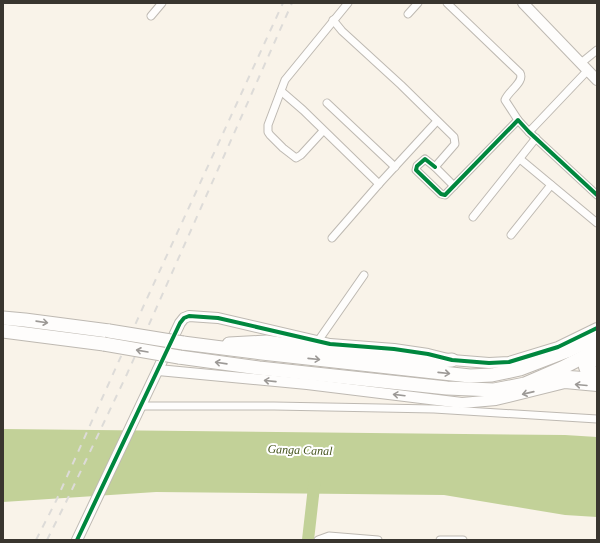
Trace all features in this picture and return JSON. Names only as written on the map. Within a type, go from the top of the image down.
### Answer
[{"type":"highway","points":[[3,318],[108,331],[262,354],[470,376],[492,376],[520,370],[597,337]]},
{"type":"highway","points":[[3,331],[104,344],[179,357],[259,368],[447,388],[494,390],[526,384],[597,350]]},
{"type":"highway","points":[[209,346],[242,342],[266,342],[365,356],[427,362],[452,360]]},
{"type":"street","points":[[151,16],[162,3]]},
{"type":"street","points":[[323,131],[298,157],[294,157],[270,135],[268,132],[268,125],[285,80],[348,3]]},
{"type":"street","points":[[408,14],[418,3]]},
{"type":"street","points":[[447,3],[522,76],[505,100],[518,120],[529,132],[597,194]]},
{"type":"street","points":[[524,3],[597,80]]},
{"type":"street","points":[[333,20],[342,31],[455,140],[455,144],[435,167]]},
{"type":"street","points":[[529,132],[597,50]]},
{"type":"street","points":[[281,91],[378,184]]},
{"type":"street","points":[[327,103],[395,167]]},
{"type":"street","points":[[454,186],[425,159],[416,170],[442,195],[446,194],[454,186],[518,120]]},
{"type":"street","points":[[332,238],[378,184],[437,121]]},
{"type":"street","points":[[473,217],[536,138]]},
{"type":"street","points":[[520,159],[597,223]]},
{"type":"street","points":[[511,235],[551,185]]},
{"type":"street","points":[[318,341],[364,275]]},
{"type":"street","points":[[77,540],[180,323],[184,318],[189,316],[218,318],[330,344],[394,349],[428,354],[452,360],[489,363],[509,362],[558,348],[597,328]]},
{"type":"street","points":[[596,378],[585,370],[584,367],[597,360]]},
{"type":"street","points":[[158,370],[307,384],[462,403],[496,400],[565,383],[596,378]]},
{"type":"street","points":[[526,384],[569,376],[596,378]]},
{"type":"street","points":[[140,409],[274,406],[434,409],[597,419]]},
{"type":"street","points":[[318,540],[329,536],[378,540]]},
{"type":"street","points":[[440,540],[463,540]]},
{"type":"water","name":"Ganga Canal","points":[[3,429],[565,435],[597,437],[597,517],[565,515],[444,495],[156,492],[3,502]]},
{"type":"waterway","points":[[308,540],[315,478]]},
{"type":"railway","points":[[36,540],[56,501],[144,305],[283,3]]},
{"type":"railway","points":[[47,540],[127,374],[292,3]]},
{"type":"cycle path","points":[[435,167],[425,159],[417,166],[416,170],[441,194],[445,195],[518,120],[597,195]]},
{"type":"cycle path","points":[[77,540],[180,323],[184,318],[189,316],[218,318],[330,344],[394,349],[428,354],[452,360],[489,363],[509,362],[558,347],[597,328]]}]
